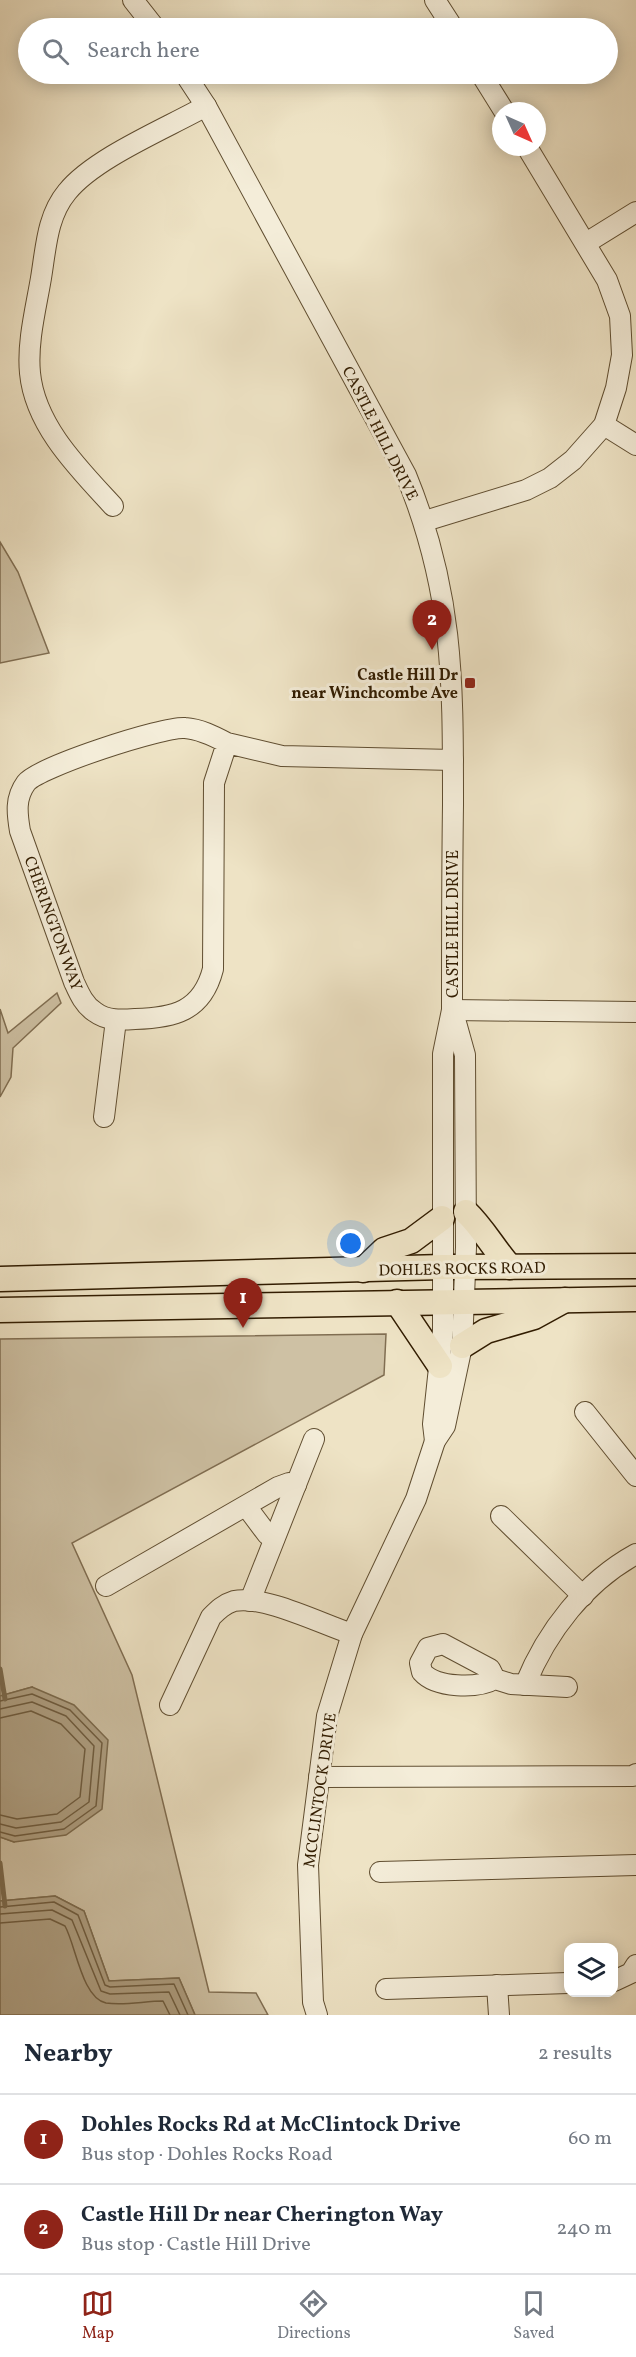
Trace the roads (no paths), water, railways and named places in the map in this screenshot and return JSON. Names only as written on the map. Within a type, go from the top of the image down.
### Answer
[{"type":"main road","points":[[466,1212],[482,1228],[510,1267]]},
{"type":"main road","points":[[363,1270],[384,1250],[422,1236],[442,1218]]},
{"type":"main road","name":"DOHLES ROCKS ROAD","points":[[0,1279],[454,1267],[636,1266]]},
{"type":"main road","points":[[462,1346],[486,1331],[534,1317],[567,1299]]},
{"type":"main road","name":"DOHLES ROCKS ROAD","points":[[0,1310],[636,1299]]},
{"type":"main road","points":[[397,1302],[440,1366]]},
{"type":"street","points":[[133,0],[147,18]]},
{"type":"street","points":[[437,1],[447,18]]},
{"type":"street","name":"CASTLE HILL DRIVE","points":[[192,84],[206,106],[406,475],[425,521],[444,600],[453,685],[453,760],[452,1010],[443,1054],[442,1218],[454,1267]]},
{"type":"street","points":[[487,84],[498,102]]},
{"type":"street","points":[[113,506],[69,458],[49,429],[30,373],[33,324],[53,213],[67,191],[86,174],[206,106]]},
{"type":"street","points":[[425,521],[526,490],[542,482],[573,460],[604,425],[616,388],[622,355],[620,316],[607,280],[532,156]]},
{"type":"street","points":[[586,243],[636,212]]},
{"type":"street","points":[[604,425],[636,445]]},
{"type":"street","name":"CHERINGTON WAY","points":[[116,1020],[93,1011],[82,999],[74,982],[20,831],[16,810],[27,781],[53,766],[168,728],[201,731],[227,743],[282,756],[453,760]]},
{"type":"street","points":[[104,1117],[116,1020],[175,1015],[198,999],[210,981],[213,969],[214,783],[227,743]]},
{"type":"street","points":[[452,1010],[636,1012]]},
{"type":"street","name":"CASTLE HILL DRIVE","points":[[452,1010],[465,1055],[466,1212],[454,1267]]},
{"type":"street","name":"MCCLINTOCK DRIVE","points":[[318,2015],[314,2002],[308,1865],[327,1716],[352,1634],[416,1499],[435,1441],[445,1425],[462,1346],[454,1301],[454,1267]]},
{"type":"street","name":"MCCLINTOCK DRIVE","points":[[435,1441],[433,1424],[440,1366],[454,1301]]},
{"type":"street","points":[[585,1412],[636,1476]]},
{"type":"street","points":[[250,1601],[314,1439]]},
{"type":"street","points":[[106,1586],[278,1487],[290,1483],[296,1485]]},
{"type":"street","points":[[246,1506],[267,1534],[274,1539]]},
{"type":"street","points":[[501,1516],[583,1596]]},
{"type":"street","points":[[525,1685],[549,1638],[583,1596],[603,1576],[636,1554]]},
{"type":"street","points":[[170,1705],[211,1617],[221,1606],[235,1601],[250,1601],[352,1634]]},
{"type":"street","points":[[495,1678],[525,1685],[567,1687]]},
{"type":"street","points":[[318,1777],[635,1776]]},
{"type":"street","points":[[380,1872],[636,1865]]},
{"type":"street","points":[[618,1979],[631,1973],[636,1965]]},
{"type":"street","points":[[387,1989],[564,1983]]},
{"type":"street","points":[[497,1985],[499,2015]]},
{"type":"water","points":[[32,1687],[74,1705],[108,1740],[102,1809],[66,1835],[14,1842],[0,1837],[0,1696]]},
{"type":"water","points":[[55,1896],[84,1911],[109,1981],[179,1978],[195,2015],[0,2015],[0,1901]]},
{"type":"waterway","points":[[0,1669],[5,1699]]},
{"type":"waterway","points":[[0,1863],[5,1906]]},
{"type":"place","name":"Castle Hill Dr near Cherington Way","points":[[432,650]]},
{"type":"place","name":"Castle Hill Dr near Winchcombe Ave","points":[[470,683]]},
{"type":"place","name":"Dohles Rocks Rd at McClintock Drive","points":[[243,1328]]}]
